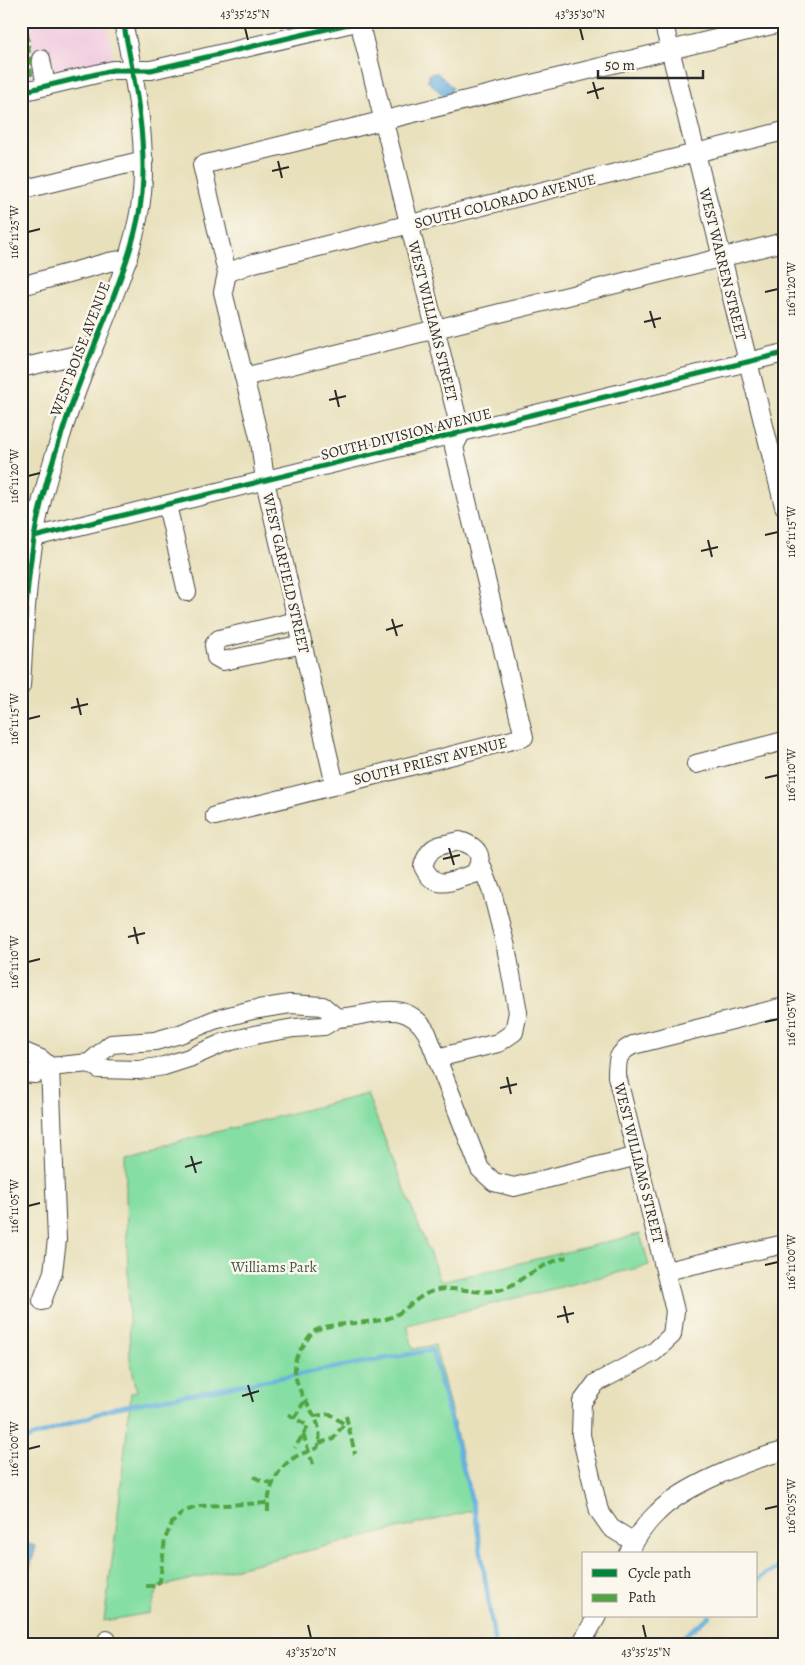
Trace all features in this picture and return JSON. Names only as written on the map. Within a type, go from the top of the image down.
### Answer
[{"type":"street","name":"WEST BOISE AVENUE","points":[[21,686],[26,596],[34,537],[62,432],[128,259],[137,226],[142,195],[144,160],[132,70],[123,21]]},
{"type":"street","points":[[21,92],[112,70],[151,70],[360,21]]},
{"type":"street","name":"WEST WILLIAMS STREET","points":[[360,21],[460,433],[454,447],[524,737]]},
{"type":"street","name":"WEST WARREN STREET","points":[[663,21],[784,506]]},
{"type":"street","points":[[383,120],[784,22]]},
{"type":"street","points":[[41,59],[46,86]]},
{"type":"street","name":"WEST GARFIELD STREET","points":[[336,785],[264,482],[260,441],[223,292],[227,273],[202,165],[383,120]]},
{"type":"street","name":"SOUTH COLORADO AVENUE","points":[[227,273],[250,264],[784,131]]},
{"type":"street","points":[[21,190],[144,160]]},
{"type":"street","points":[[244,377],[784,242]]},
{"type":"street","points":[[21,286],[109,262],[128,259]]},
{"type":"street","points":[[21,368],[92,350]]},
{"type":"street","name":"SOUTH DIVISION AVENUE","points":[[34,537],[784,353]]},
{"type":"street","points":[[167,505],[187,592]]},
{"type":"street","points":[[297,621],[219,639],[214,645],[216,657],[224,661],[302,644]]},
{"type":"street","name":"SOUTH PRIEST AVENUE","points":[[215,816],[524,737]]},
{"type":"street","points":[[696,764],[784,741]]},
{"type":"street","points":[[437,1058],[498,1043],[514,1032],[518,1012],[506,947],[492,892],[480,862]]},
{"type":"street","points":[[21,1073],[35,1074],[50,1067],[88,1063],[111,1044],[155,1041],[180,1034],[214,1020],[252,1010],[290,1004],[323,1006],[337,1018]]},
{"type":"street","name":"WEST WILLIAMS STREET","points":[[631,1548],[611,1528],[599,1511],[581,1435],[582,1402],[596,1383],[654,1352],[672,1335],[675,1311],[617,1076],[619,1056],[625,1049],[633,1045],[784,1007]]},
{"type":"street","points":[[88,1063],[99,1069],[139,1070],[164,1066],[189,1058],[223,1043],[259,1034],[294,1028],[324,1026],[337,1018],[388,1010],[412,1015],[427,1033],[480,1169],[494,1182],[514,1187],[638,1156]]},
{"type":"street","points":[[21,1052],[41,1059],[50,1067],[57,1240],[53,1272],[42,1301]]},
{"type":"street","points":[[666,1271],[784,1244]]},
{"type":"street","points":[[631,1548],[656,1513],[679,1495],[733,1469],[784,1451]]},
{"type":"street","points":[[581,1644],[596,1618]]},
{"type":"shaded area","points":[[21,21],[107,21],[114,58],[21,80]]},
{"type":"green space","name":"Williams Park","points":[[367,1094],[441,1282],[640,1234],[649,1265],[407,1325],[413,1349],[435,1345],[475,1510],[159,1587],[149,1613],[104,1621],[131,1393],[137,1391],[130,1359],[125,1155]]},
{"type":"water","points":[[432,72],[434,74],[436,72],[453,88],[445,97],[427,80]]},
{"type":"water","points":[[27,1544],[36,1546],[29,1571],[21,1569]]},
{"type":"waterway","points":[[21,1441],[114,1408],[432,1350],[475,1513],[495,1644]]},
{"type":"waterway","points":[[758,1580],[767,1573],[784,1567]]},
{"type":"waterway","points":[[681,1644],[685,1635],[707,1618]]},
{"type":"marked path","points":[[26,21],[31,76]]},
{"type":"marked path","points":[[268,1512],[271,1488],[278,1474],[295,1457],[317,1448],[320,1436],[318,1426],[298,1385],[295,1373],[297,1356],[312,1333],[318,1329],[337,1325],[371,1322],[389,1318],[419,1298],[438,1290],[455,1289],[485,1292],[502,1289],[546,1265],[567,1257]]},
{"type":"marked path","points":[[294,1418],[304,1402]]},
{"type":"marked path","points":[[288,1414],[308,1426],[295,1448]]},
{"type":"marked path","points":[[314,1416],[330,1414],[344,1424],[347,1423]]},
{"type":"marked path","points":[[346,1416],[355,1454]]},
{"type":"marked path","points":[[319,1443],[333,1439],[344,1424]]},
{"type":"marked path","points":[[303,1434],[313,1464]]},
{"type":"marked path","points":[[254,1477],[272,1483]]},
{"type":"marked path","points":[[146,1586],[155,1586],[160,1581],[165,1539],[172,1523],[183,1512],[199,1506],[268,1503]]},
{"type":"cycle path","points":[[21,686],[31,557],[42,499],[73,401],[125,265],[134,237],[140,208],[143,150],[135,85],[123,21]]},
{"type":"cycle path","points":[[21,92],[113,70],[151,70],[361,21]]},
{"type":"cycle path","points":[[34,537],[784,353]]}]
